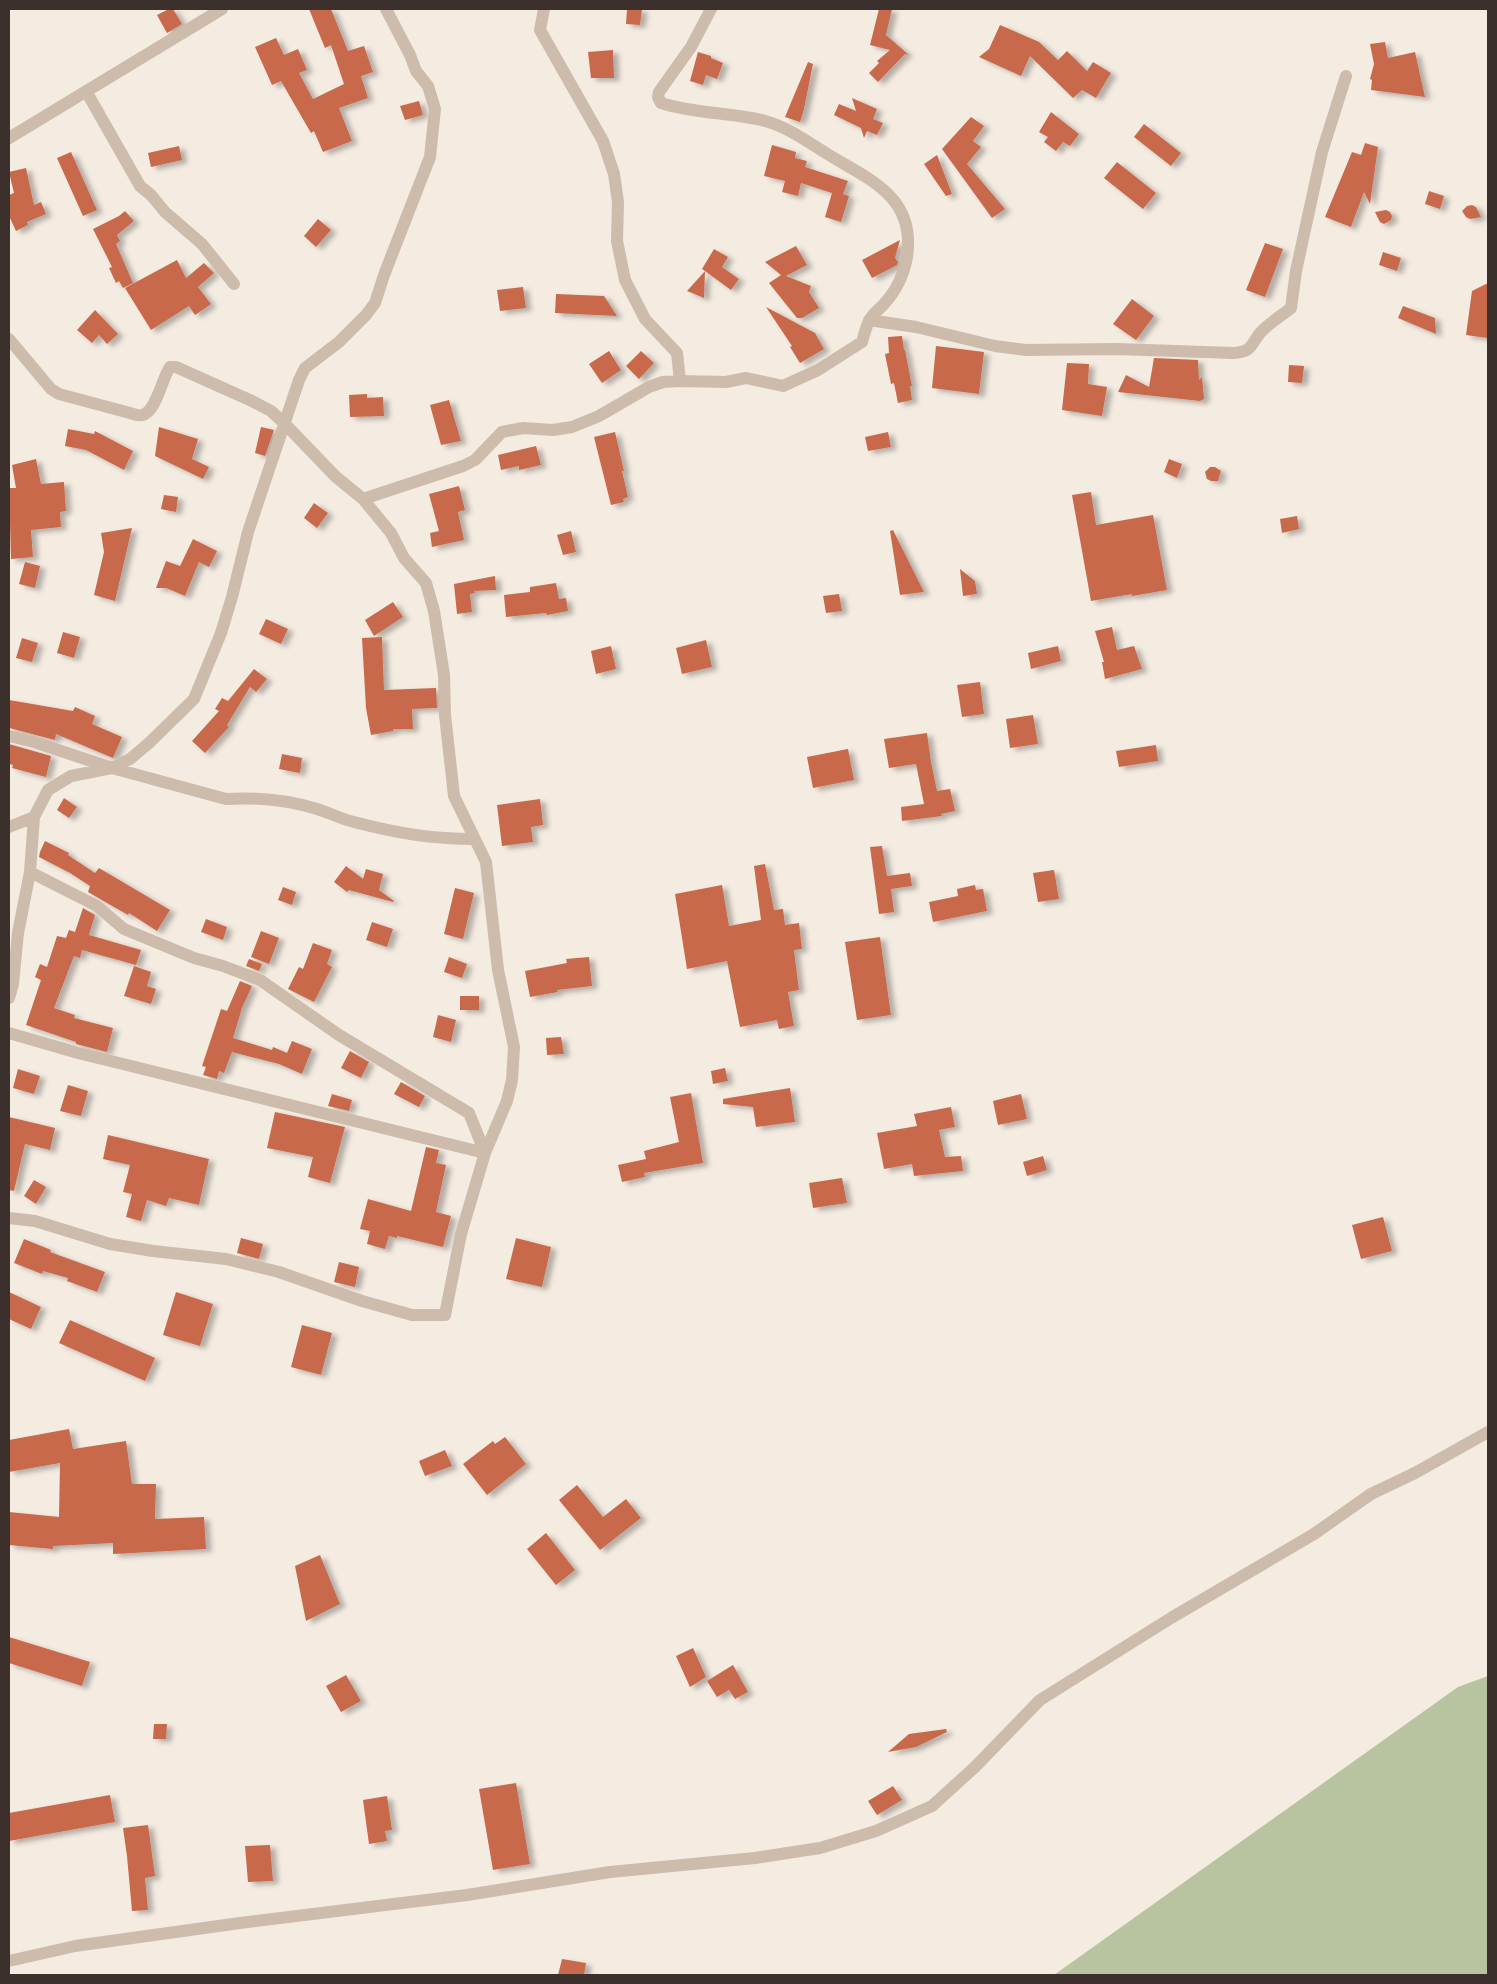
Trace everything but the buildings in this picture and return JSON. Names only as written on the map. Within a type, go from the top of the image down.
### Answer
[{"type":"street","points":[[9,138],[222,9]]},
{"type":"street","points":[[9,998],[13,984],[18,933],[30,872],[34,817],[48,790],[71,776],[112,768],[130,759],[149,743],[194,698],[221,633],[248,532],[290,405],[305,368],[339,342],[366,315],[375,302],[430,157],[435,109],[428,86],[416,71],[410,55],[386,9]]},
{"type":"street","points":[[544,9],[540,30],[603,141],[614,174],[618,202],[617,241],[625,280],[645,319],[677,352],[680,381]]},
{"type":"street","points":[[363,499],[463,466],[475,460],[502,432],[523,428],[553,430],[572,427],[599,416],[649,387],[663,382],[726,382],[746,378],[783,386],[818,370],[862,342],[870,320],[886,303],[898,283],[907,255],[905,222],[899,206],[886,190],[866,175],[774,124],[661,103],[659,92],[691,47],[711,9]]},
{"type":"street","points":[[870,320],[916,327],[995,346],[1026,350],[1117,349],[1233,353],[1251,348],[1260,333],[1291,308],[1296,271],[1322,152],[1346,76]]},
{"type":"street","points":[[86,91],[140,186],[151,195],[165,212],[202,244],[234,284]]},
{"type":"street","points":[[9,339],[51,389],[59,394],[142,415],[153,406],[166,372],[170,367],[252,401],[271,411],[285,424],[331,471],[363,499],[391,533],[404,558],[426,583],[434,611],[444,675],[445,715],[454,796],[486,862],[498,970],[514,1047],[512,1080],[507,1101],[485,1153],[461,1234],[445,1315],[412,1315],[362,1301],[279,1272],[226,1259],[110,1244],[35,1220],[9,1218]]},
{"type":"street","points":[[9,736],[34,742],[112,768],[226,799],[279,800],[318,809],[351,822],[407,835],[440,839],[475,839]]},
{"type":"street","points":[[9,827],[34,817]]},
{"type":"street","points":[[30,872],[98,906],[124,929],[194,958],[223,966],[260,980],[339,1034],[469,1113],[485,1153]]},
{"type":"street","points":[[9,1033],[78,1053],[485,1153]]},
{"type":"street","points":[[9,1961],[75,1946],[201,1928],[467,1895],[610,1872],[764,1856],[820,1848],[876,1831],[932,1806],[975,1767],[1040,1700],[1171,1618],[1314,1534],[1371,1494],[1415,1473],[1488,1432]]},
{"type":"green space","points":[[1488,1676],[1488,1975],[1054,1975],[1458,1687]]}]
